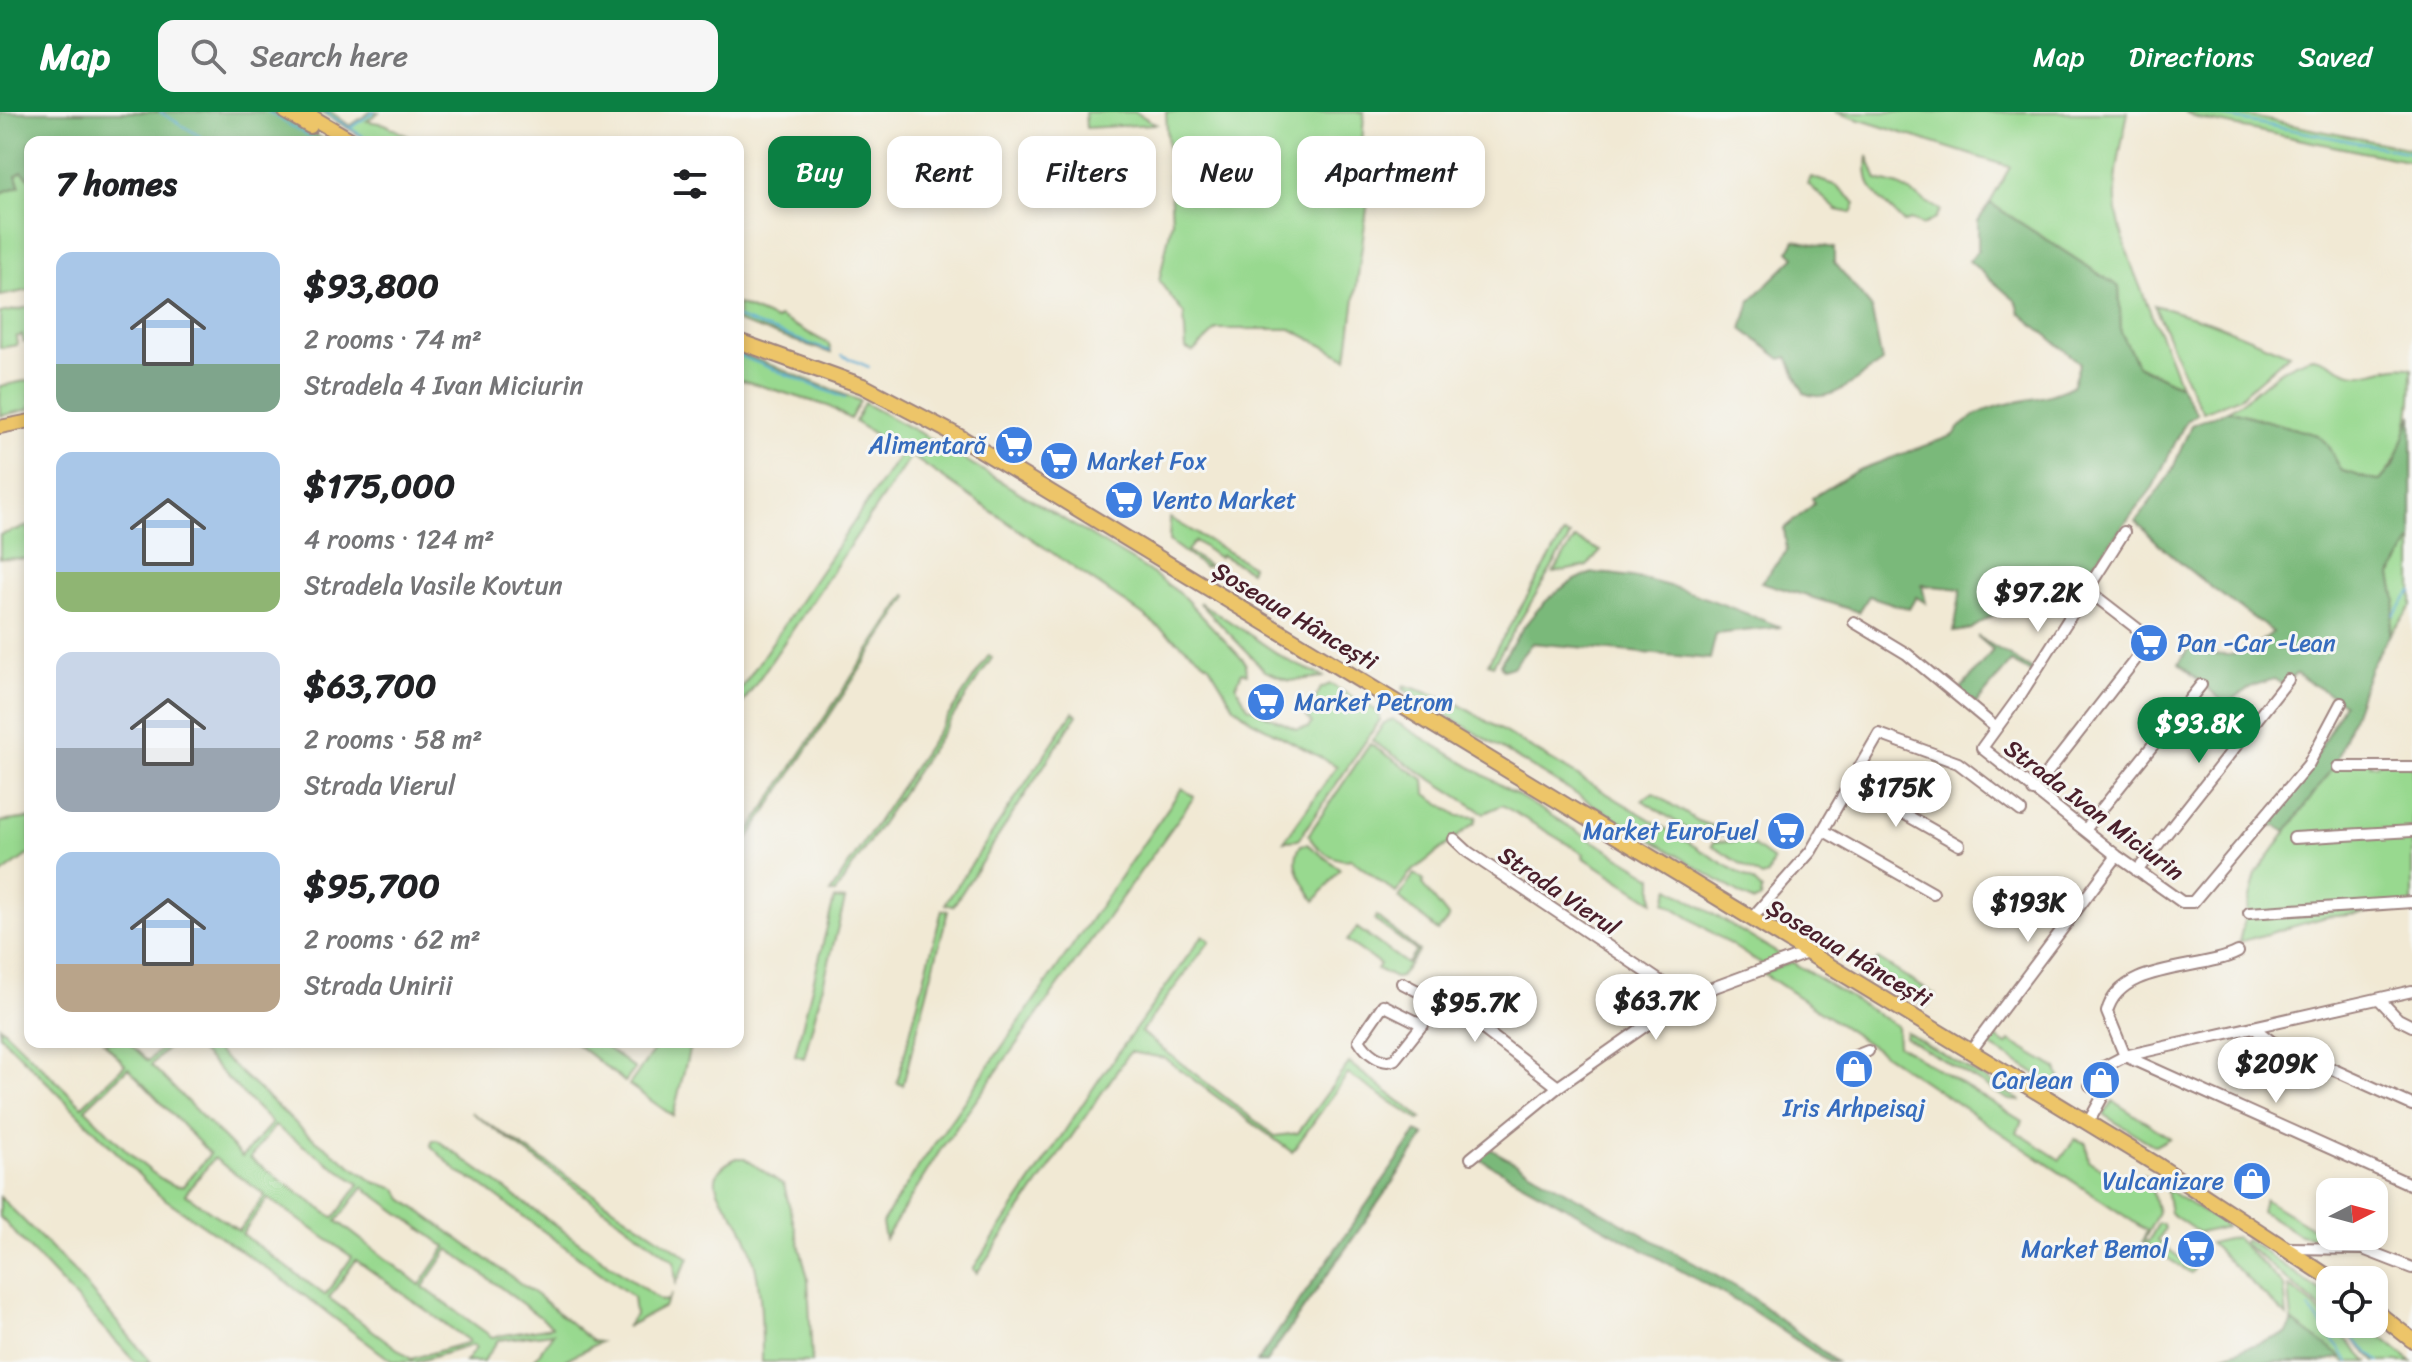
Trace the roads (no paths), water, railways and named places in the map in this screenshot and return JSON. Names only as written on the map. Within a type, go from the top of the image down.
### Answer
[{"type":"highway","points":[[286,112],[326,136]]},
{"type":"highway","points":[[303,112],[344,136]]},
{"type":"highway","name":"Șoseaua Hâncești","points":[[744,340],[863,386],[958,436],[2088,1123],[2316,1268]]},
{"type":"highway","points":[[2388,1321],[2412,1340]]},
{"type":"main road","points":[[0,427],[24,422]]},
{"type":"street","points":[[1995,727],[2019,697],[2124,532]]},
{"type":"street","points":[[2033,791],[2128,671],[2149,639],[2086,589]]},
{"type":"street","name":"Strada Ivan Miciurin","points":[[1854,622],[1907,654],[1995,727],[1982,748],[2117,856],[2182,902],[2198,898],[2282,800],[2308,765],[2341,703]]},
{"type":"street","points":[[2137,871],[2288,680]]},
{"type":"street","points":[[2085,830],[2201,685]]},
{"type":"street","points":[[1751,919],[1802,863],[1824,831],[1876,735],[1884,734],[1958,763],[2021,811]]},
{"type":"street","points":[[2338,767],[2412,767]]},
{"type":"street","points":[[1850,783],[1959,845]]},
{"type":"street","points":[[1824,831],[1933,893]]},
{"type":"street","points":[[2294,838],[2412,831]]},
{"type":"street","name":"Strada Vierul","points":[[1454,839],[1529,895],[1685,998]]},
{"type":"street","points":[[1970,1052],[2117,856]]},
{"type":"street","points":[[2249,913],[2412,902]]},
{"type":"street","points":[[2238,952],[2223,959],[2156,972],[2126,986],[2113,999],[2107,1012],[2125,1056],[2412,1185]]},
{"type":"street","points":[[1471,1158],[1558,1087],[1685,998],[1807,953]]},
{"type":"street","points":[[1402,983],[1441,1001],[1558,1087]]},
{"type":"street","points":[[2088,1123],[2104,1094],[2090,1085],[2102,1068],[2125,1056],[2412,991]]},
{"type":"street","points":[[2379,999],[2398,1019],[2412,1026]]},
{"type":"street","points":[[1423,1025],[1383,1005],[1359,1040],[1387,1063],[1395,1059],[1423,1025],[1441,1001]]},
{"type":"street","points":[[2254,1028],[2272,1042],[2412,1105]]},
{"type":"street","points":[[1845,1060],[1868,1051]]},
{"type":"street","points":[[2287,1248],[2363,1249],[2412,1268]]},
{"type":"waterway","points":[[160,112],[200,136]]},
{"type":"waterway","points":[[268,112],[308,136]]},
{"type":"waterway","points":[[325,112],[363,136]]},
{"type":"waterway","points":[[352,127],[374,112]]},
{"type":"waterway","points":[[2199,112],[2412,153]]},
{"type":"waterway","points":[[744,320],[830,351]]},
{"type":"waterway","points":[[841,355],[869,367]]},
{"type":"waterway","points":[[744,357],[845,398]]},
{"type":"waterway","points":[[2394,615],[2412,591]]},
{"type":"waterway","points":[[2309,1308],[2349,1362]]},
{"type":"waterway","points":[[2354,1340],[2380,1362]]},
{"type":"place","name":"Alimentară","points":[[1014,445]]},
{"type":"place","name":"Market Fox","points":[[1059,461]]},
{"type":"place","name":"Vento Market","points":[[1124,500]]},
{"type":"place","name":"Pan -Car -Lean","points":[[2149,643]]},
{"type":"place","name":"Market Petrom","points":[[1266,702]]},
{"type":"place","name":"Market EuroFuel","points":[[1786,831]]},
{"type":"place","name":"Iris Arhpeisaj","points":[[1854,1069]]},
{"type":"place","name":"Carlean","points":[[2101,1080]]},
{"type":"place","name":"Vulcanizare","points":[[2252,1181]]},
{"type":"place","name":"Market Bemol","points":[[2196,1249]]}]
